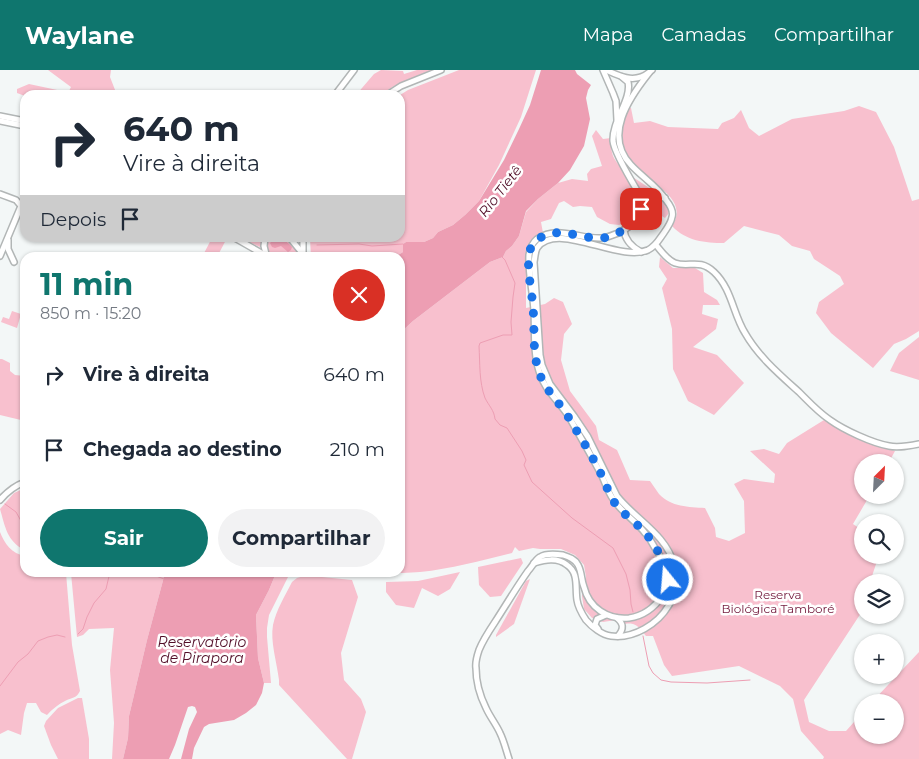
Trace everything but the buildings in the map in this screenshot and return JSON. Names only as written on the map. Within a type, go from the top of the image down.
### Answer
[{"type":"main road","points":[[339,90],[354,70]]},
{"type":"main road","points":[[395,90],[441,70]]},
{"type":"main road","points":[[606,70],[632,79],[645,76],[651,70]]},
{"type":"main road","points":[[606,70],[616,102],[617,120]]},
{"type":"main road","points":[[534,563],[557,560],[567,564],[572,569],[576,580],[578,604],[585,619],[598,631],[611,636],[627,635],[647,628],[660,617],[671,602],[675,592],[676,570],[673,558],[667,547],[638,516],[622,503],[588,437],[550,384],[542,365],[540,354],[534,262],[536,249],[549,240],[565,238],[617,250],[641,252],[656,245],[668,227],[673,217],[671,206],[658,190],[630,164],[623,154],[619,142],[626,107],[633,93],[651,70]]},
{"type":"main road","points":[[509,759],[502,736],[483,701],[478,687],[476,662],[479,649],[487,634],[534,563],[546,554],[564,556],[575,561],[581,571],[583,586],[590,601],[597,609],[617,618],[638,617],[652,608],[668,584],[665,563],[645,532],[612,498],[602,475],[567,414],[546,388],[537,366],[536,357],[529,259],[530,249],[535,241],[553,232],[601,238],[612,236],[636,222],[640,212],[641,197],[614,148],[613,135],[629,85],[628,82],[616,74]]},
{"type":"main road","points":[[0,116],[20,120]]},
{"type":"main road","points":[[0,121],[20,125]]},
{"type":"main road","points":[[0,194],[16,200],[20,204]]},
{"type":"main road","points":[[642,202],[654,196],[665,198]]},
{"type":"main road","points":[[0,256],[20,208]]},
{"type":"main road","points":[[624,230],[627,240],[641,252]]},
{"type":"main road","points":[[8,237],[8,249],[14,262]]},
{"type":"main road","points":[[242,242],[261,252]]},
{"type":"main road","points":[[656,245],[673,262],[699,264],[714,272],[727,290],[744,332],[756,350],[828,419],[863,437],[890,446],[919,444]]},
{"type":"main road","points":[[0,500],[8,491],[20,484]]},
{"type":"main road","points":[[598,631],[596,619],[607,615]]},
{"type":"main road","points":[[617,618],[623,627],[617,636]]},
{"type":"green space","points":[[48,70],[111,70],[110,77],[115,90],[70,90],[71,87]]},
{"type":"green space","points":[[381,70],[403,71],[404,74],[417,70],[432,70],[389,90],[360,90],[374,74]]},
{"type":"green space","points":[[459,70],[536,70],[521,117],[499,165],[479,201],[453,225],[438,232],[433,238],[424,242],[406,242],[403,244],[403,252],[311,252],[310,242],[405,242],[405,92]]},
{"type":"green space","points":[[29,84],[57,90],[20,90],[20,94],[17,93],[17,89]]},
{"type":"green space","points":[[859,106],[876,112],[894,147],[912,201],[919,199],[919,331],[894,344],[873,368],[831,333],[816,313],[819,302],[844,284],[840,276],[814,259],[810,251],[792,246],[779,235],[744,226],[724,243],[703,242],[683,235],[672,226],[677,213],[674,202],[665,191],[628,162],[619,150],[616,137],[627,108],[631,108],[634,123],[650,121],[668,127],[718,129],[722,123],[734,118],[741,110],[749,128],[759,136],[792,119],[844,111]]},
{"type":"green space","name":"Reserva Biológica Tamboré","points":[[596,130],[603,139],[611,138],[612,153],[620,166],[627,173],[653,190],[666,204],[669,213],[665,218],[654,211],[639,211],[635,219],[619,225],[610,224],[597,217],[592,207],[573,207],[564,201],[559,203],[551,219],[541,222],[543,233],[534,237],[526,252],[526,308],[545,304],[554,298],[563,302],[572,324],[564,334],[561,360],[570,391],[596,426],[599,440],[617,450],[630,480],[650,481],[659,494],[669,502],[687,507],[705,508],[715,528],[716,537],[729,541],[745,533],[744,501],[734,484],[744,479],[774,483],[775,474],[750,451],[764,449],[779,454],[787,443],[824,420],[859,438],[895,451],[893,454],[854,454],[854,504],[865,504],[859,514],[854,514],[854,564],[876,564],[873,574],[854,574],[854,624],[804,700],[809,722],[829,731],[846,731],[854,722],[854,744],[904,744],[904,694],[880,694],[889,684],[904,684],[904,668],[919,652],[919,759],[823,759],[824,757],[801,731],[793,699],[780,686],[739,666],[672,676],[664,665],[653,636],[646,636],[639,627],[633,624],[623,624],[616,620],[603,622],[592,618],[584,609],[582,596],[586,577],[584,565],[575,555],[561,549],[533,548],[519,551],[515,547],[512,553],[455,567],[405,573],[405,328],[490,262],[503,257],[519,236],[526,212],[538,199],[558,183],[572,179],[588,181],[587,174],[591,169],[602,166],[592,136]]},
{"type":"green space","points":[[210,242],[225,242],[220,252],[205,252]]},
{"type":"green space","points":[[249,242],[261,242],[262,248]]},
{"type":"green space","points":[[266,242],[290,242],[296,252],[270,252]]},
{"type":"green space","points":[[660,257],[673,268],[695,268],[703,273],[704,292],[717,300],[720,305],[703,305],[702,314],[718,319],[716,329],[693,347],[717,355],[744,383],[714,415],[688,401],[673,369],[672,329],[662,288],[667,279],[659,267]]},
{"type":"green space","points":[[12,311],[20,314],[17,328],[1,322],[3,317],[9,319]]},
{"type":"green space","points":[[919,337],[919,380],[890,371],[899,353]]},
{"type":"green space","points":[[0,359],[2,359],[10,363],[10,371],[15,375],[20,376],[20,420],[0,415]]},
{"type":"green space","points":[[20,490],[20,548],[10,538],[0,509],[14,493]]},
{"type":"green space","points":[[0,532],[9,547],[20,555],[20,577],[66,577],[72,645],[80,691],[75,697],[60,704],[47,715],[41,712],[36,703],[27,703],[21,735],[8,730],[0,734]]},
{"type":"green space","points":[[521,558],[523,563],[501,596],[490,597],[479,585],[478,567]]},
{"type":"green space","points":[[460,572],[450,589],[438,596],[422,588],[414,608],[396,605],[386,592],[386,582],[418,581]]},
{"type":"green space","points":[[71,577],[164,577],[129,716],[128,738],[123,759],[112,759],[114,723],[110,670],[114,628],[89,629],[83,635],[77,637]]},
{"type":"green space","points":[[274,577],[288,577],[269,615],[267,637],[271,683],[264,683],[258,658],[256,615]]},
{"type":"green space","points":[[322,577],[352,580],[358,597],[341,653],[344,680],[361,699],[366,712],[352,759],[347,759],[279,685],[273,645],[272,631],[274,619],[292,582],[297,578]]},
{"type":"green space","points":[[530,579],[514,624],[496,637],[526,581]]},
{"type":"green space","points":[[78,698],[82,698],[89,739],[89,759],[58,759],[44,726],[58,708]]},
{"type":"water","name":"Rio Tietê","points":[[541,70],[575,70],[577,74],[591,85],[586,98],[590,119],[584,146],[570,170],[526,211],[519,236],[503,257],[490,262],[405,328],[405,252],[403,252],[403,244],[406,242],[424,242],[433,238],[438,232],[453,225],[479,201],[504,160],[530,105]]},
{"type":"water","points":[[286,242],[292,247],[288,252],[281,246],[272,247],[270,243]]},
{"type":"water","name":"Reservatório de Pirapora","points":[[164,577],[274,577],[256,615],[258,658],[264,683],[262,693],[256,705],[246,713],[234,720],[209,724],[204,727],[194,748],[192,759],[181,759],[189,729],[197,712],[195,707],[192,706],[188,707],[169,759],[123,759],[128,738],[129,716]]},
{"type":"waterway","points":[[317,245],[359,244],[372,246],[403,244]]},
{"type":"waterway","points":[[502,257],[515,283],[511,322],[512,335],[503,335],[480,343],[480,372],[485,398],[495,419],[500,425],[507,428],[522,451],[526,460],[524,465],[532,482],[572,518],[613,548],[626,574],[633,612]]},
{"type":"waterway","points":[[5,504],[16,512],[20,519]]},
{"type":"waterway","points":[[78,634],[83,629],[94,603],[106,589],[109,577]]},
{"type":"waterway","points":[[158,577],[164,579]]},
{"type":"waterway","points":[[0,686],[18,662],[28,654],[38,641],[57,635],[65,637]]},
{"type":"waterway","points":[[643,636],[649,666],[653,673],[661,680],[707,683],[750,680]]},
{"type":"route","points":[[641,209],[636,222],[612,236],[601,238],[553,232],[537,239],[533,243],[529,259],[534,310],[534,342],[537,366],[546,388],[567,414],[602,475],[612,498],[645,532],[665,563],[668,580]]}]
